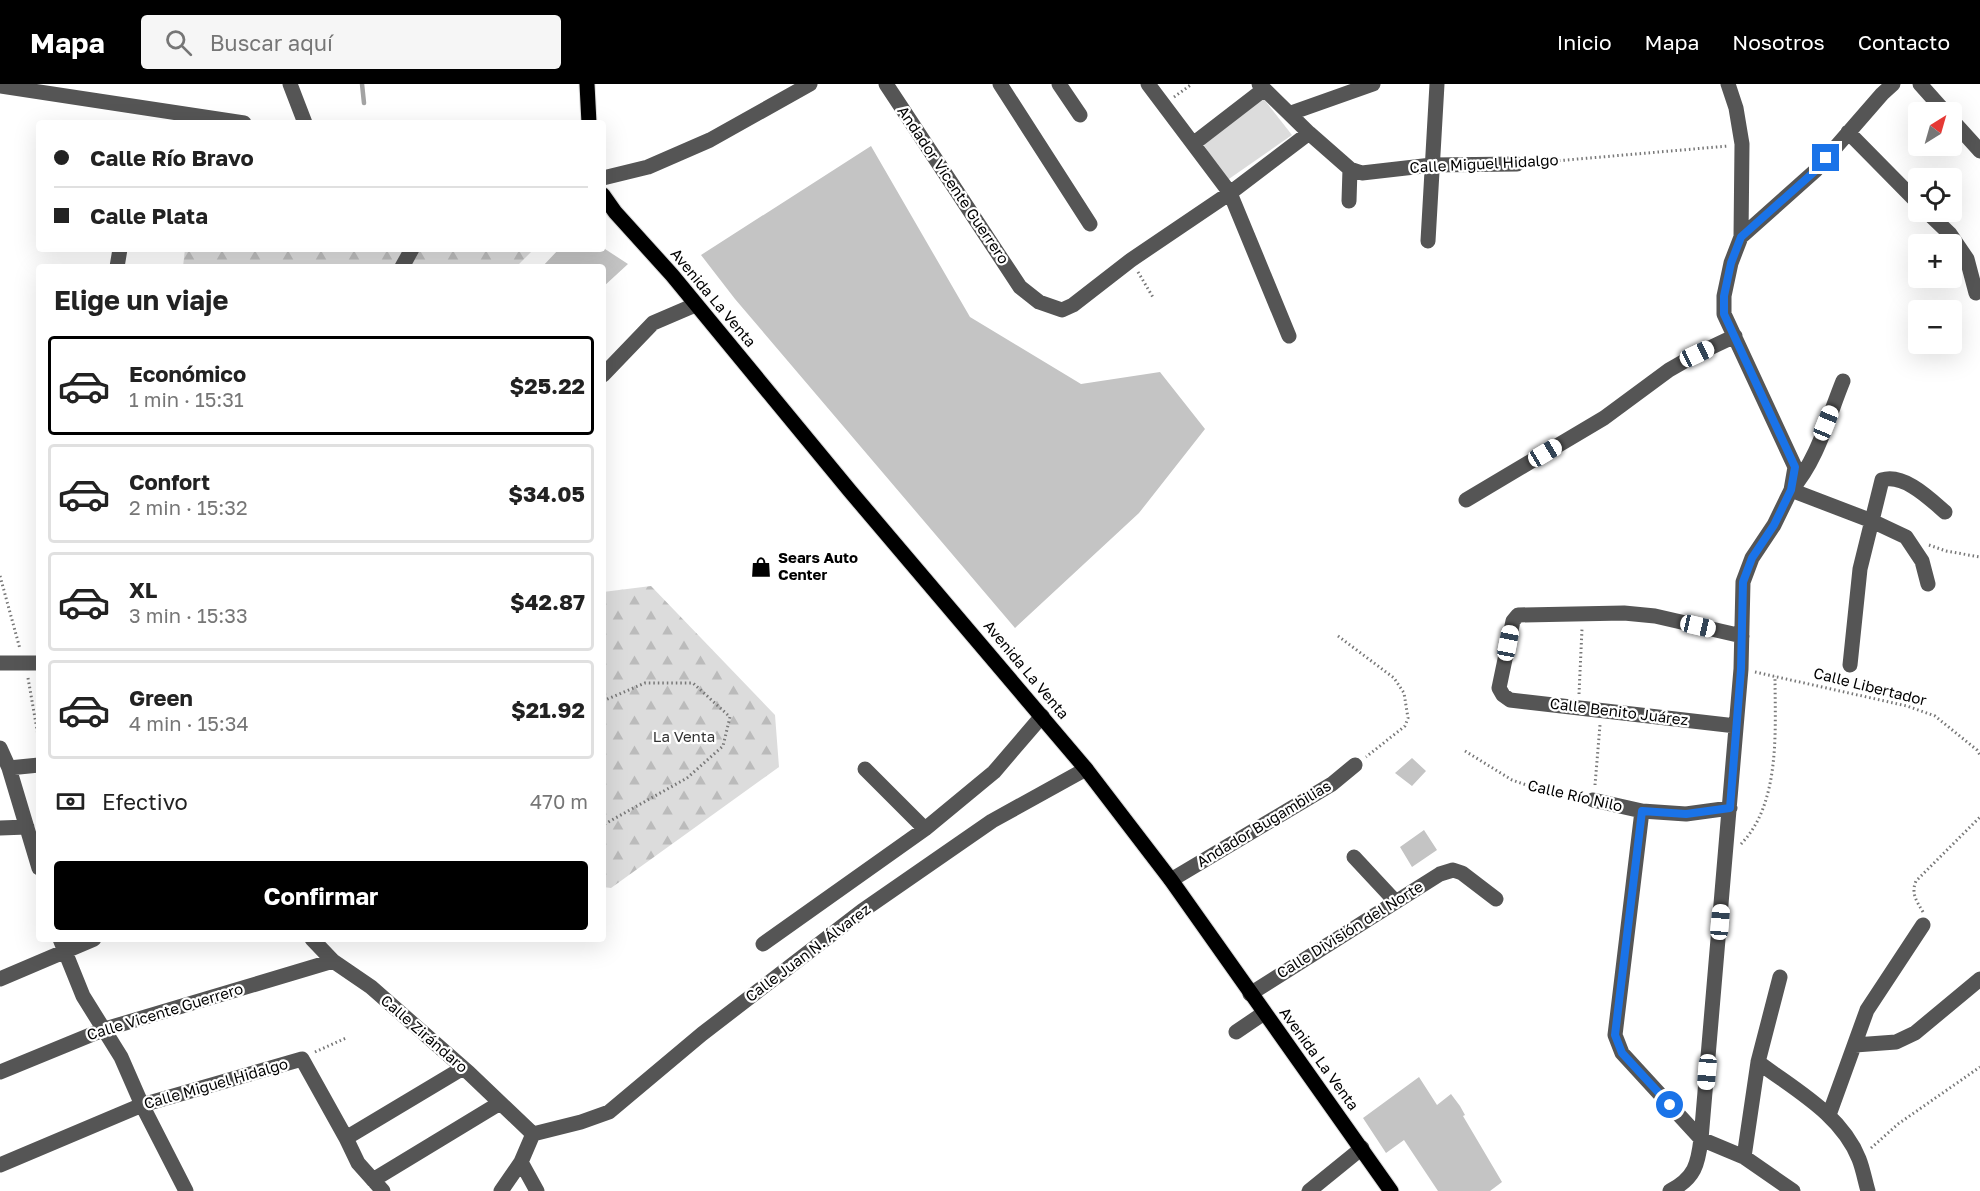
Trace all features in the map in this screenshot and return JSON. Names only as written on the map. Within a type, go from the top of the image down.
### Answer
[{"type":"main road","points":[[587,84],[589,120]]},
{"type":"main road","name":"Avenida La Venta","points":[[606,199],[1086,769],[1171,880],[1391,1191]]},
{"type":"street","points":[[290,84],[304,120]]},
{"type":"street","points":[[606,177],[648,167],[710,140],[810,84]]},
{"type":"street","name":"Andador Vicente Guerrero","points":[[886,84],[1020,287],[1039,302],[1056,310],[1073,305],[1131,260]]},
{"type":"street","points":[[1000,84],[1090,224]]},
{"type":"street","points":[[1059,84],[1080,115]]},
{"type":"street","points":[[1148,84],[1230,193],[1289,336]]},
{"type":"street","points":[[1291,113],[1373,84]]},
{"type":"street","points":[[1428,241],[1437,84]]},
{"type":"street","points":[[1670,1191],[1697,1166],[1701,1139],[1741,669],[1743,582],[1752,558],[1774,525],[1791,490],[1795,467],[1724,314],[1724,296],[1731,263],[1741,237],[1742,144],[1736,108],[1728,84]]},
{"type":"street","points":[[1741,237],[1815,171],[1893,84]]},
{"type":"street","points":[[1920,84],[1936,102]]},
{"type":"street","points":[[0,86],[148,116],[203,120]]},
{"type":"street","points":[[1193,144],[1261,87],[1350,169],[1349,201]]},
{"type":"street","points":[[1962,131],[1980,151]]},
{"type":"street","points":[[1848,132],[1908,192]]},
{"type":"street","points":[[1131,260],[1230,193],[1309,133]]},
{"type":"street","name":"Calle Miguel Hidalgo","points":[[1350,169],[1362,173],[1432,165],[1517,164]]},
{"type":"street","points":[[1938,222],[1950,234],[1966,259],[1976,293]]},
{"type":"street","points":[[606,372],[653,323],[695,305]]},
{"type":"street","points":[[1466,500],[1604,418],[1669,370],[1735,336]]},
{"type":"street","points":[[1791,490],[1801,479],[1809,464],[1843,381]]},
{"type":"street","points":[[1850,665],[1860,569],[1882,480],[1888,478],[1918,489],[1945,512]]},
{"type":"street","points":[[1791,490],[1872,521],[1906,537],[1922,561],[1928,584]]},
{"type":"street","points":[[1583,612],[1655,616],[1742,636]]},
{"type":"street","name":"Calle Benito Juárez","points":[[1583,612],[1518,615],[1513,621],[1499,688],[1503,695],[1510,700],[1736,726]]},
{"type":"street","points":[[0,663],[32,663]]},
{"type":"street","points":[[763,944],[925,829],[994,772],[1042,716]]},
{"type":"street","points":[[0,748],[9,768],[36,858]]},
{"type":"street","points":[[9,768],[36,765]]},
{"type":"street","name":"Andador Bugambilias","points":[[1171,880],[1332,784],[1355,765]]},
{"type":"street","points":[[865,769],[925,829]]},
{"type":"street","name":"Calle Juan N. Álvarez","points":[[533,1134],[581,1122],[609,1112],[702,1034],[862,911],[992,821],[1086,769]]},
{"type":"street","name":"Calle Río Nilo","points":[[1593,800],[1642,811],[1686,814],[1730,808]]},
{"type":"street","points":[[1642,811],[1615,1035],[1622,1053],[1701,1139],[1744,1156],[1793,1191]]},
{"type":"street","points":[[0,828],[27,826]]},
{"type":"street","points":[[1354,857],[1395,901]]},
{"type":"street","name":"Calle División del Norte","points":[[1250,994],[1440,874],[1453,870],[1462,873],[1496,899]]},
{"type":"street","points":[[1829,1115],[1867,1010],[1923,925]]},
{"type":"street","points":[[0,980],[63,945],[78,942]]},
{"type":"street","name":"Calle Zirándaro","points":[[315,942],[333,961],[371,987],[463,1068],[533,1134]]},
{"type":"street","points":[[63,945],[83,996],[121,1057],[180,1189]]},
{"type":"street","name":"Calle Vicente Guerrero","points":[[0,1072],[105,1029],[333,961]]},
{"type":"street","points":[[1744,1156],[1758,1062],[1780,977]]},
{"type":"street","points":[[1856,1045],[1896,1042],[1915,1033],[1980,979]]},
{"type":"street","points":[[1236,1032],[1264,1013]]},
{"type":"street","name":"Calle Miguel Hidalgo","points":[[0,1165],[142,1105],[302,1059],[358,1163],[378,1186]]},
{"type":"street","points":[[1758,1062],[1829,1115],[1841,1128],[1859,1159],[1868,1191]]},
{"type":"street","points":[[346,1138],[463,1068]]},
{"type":"street","points":[[378,1186],[500,1103]]},
{"type":"street","points":[[501,1191],[520,1162],[533,1134]]},
{"type":"street","points":[[1309,1191],[1362,1148]]},
{"type":"street","points":[[520,1162],[537,1191]]},
{"type":"path","name":"Calle Miguel Hidalgo","points":[[1517,164],[1742,144]]},
{"type":"path","points":[[1131,260],[1154,299]]},
{"type":"path","points":[[1906,537],[1946,551],[1980,556]]},
{"type":"path","points":[[0,576],[32,663],[36,708]]},
{"type":"path","points":[[1578,707],[1583,612]]},
{"type":"path","points":[[1338,636],[1394,678],[1404,693],[1408,707],[1405,726],[1355,765]]},
{"type":"path","name":"Calle Libertador","points":[[1741,669],[1907,706],[1935,716],[1977,750],[1980,755]]},
{"type":"path","points":[[1726,860],[1749,836],[1770,792],[1775,726],[1775,676]]},
{"type":"path","points":[[606,700],[645,683],[693,683],[730,717],[723,746],[687,778],[606,823]]},
{"type":"path","points":[[1593,800],[1602,711]]},
{"type":"path","name":"Calle Río Nilo","points":[[1465,751],[1512,780],[1538,789],[1593,800]]},
{"type":"path","points":[[1923,925],[1925,917],[1914,895],[1913,888],[1916,881],[1980,817]]},
{"type":"path","points":[[302,1059],[346,1038]]},
{"type":"path","points":[[1859,1159],[1898,1124],[1980,1066]]},
{"type":"green space","points":[[1263,98],[1292,135],[1226,181],[1204,145]]},
{"type":"green space","points":[[185,252],[531,252],[519,264],[183,264]]},
{"type":"green space","name":"La Venta","points":[[651,586],[775,715],[779,767],[611,888],[606,887],[606,592]]},
{"type":"building","points":[[871,146],[970,317],[1081,384],[1160,372],[1205,429],[1139,513],[1015,628],[735,299],[701,255]]},
{"type":"building","points":[[606,250],[628,264],[606,284],[606,264],[545,264],[556,252],[606,252]]},
{"type":"building","points":[[1412,758],[1426,771],[1412,786],[1395,773]]},
{"type":"building","points":[[1424,830],[1437,850],[1412,867],[1400,847]]},
{"type":"building","points":[[1419,1077],[1437,1105],[1451,1094],[1460,1106],[1465,1115],[1463,1116],[1502,1182],[1490,1191],[1438,1191],[1404,1140],[1386,1153],[1363,1118]]},
{"type":"waterway","points":[[362,84],[364,103]]},
{"type":"place","name":"Sears Auto Center","points":[[761,567]]},
{"type":"route","points":[[1670,1105],[1622,1053],[1615,1035],[1642,811],[1686,814],[1730,808],[1741,669],[1743,582],[1752,558],[1774,525],[1791,490],[1795,467],[1724,314],[1724,296],[1731,263],[1741,237],[1815,171],[1826,158]]}]
